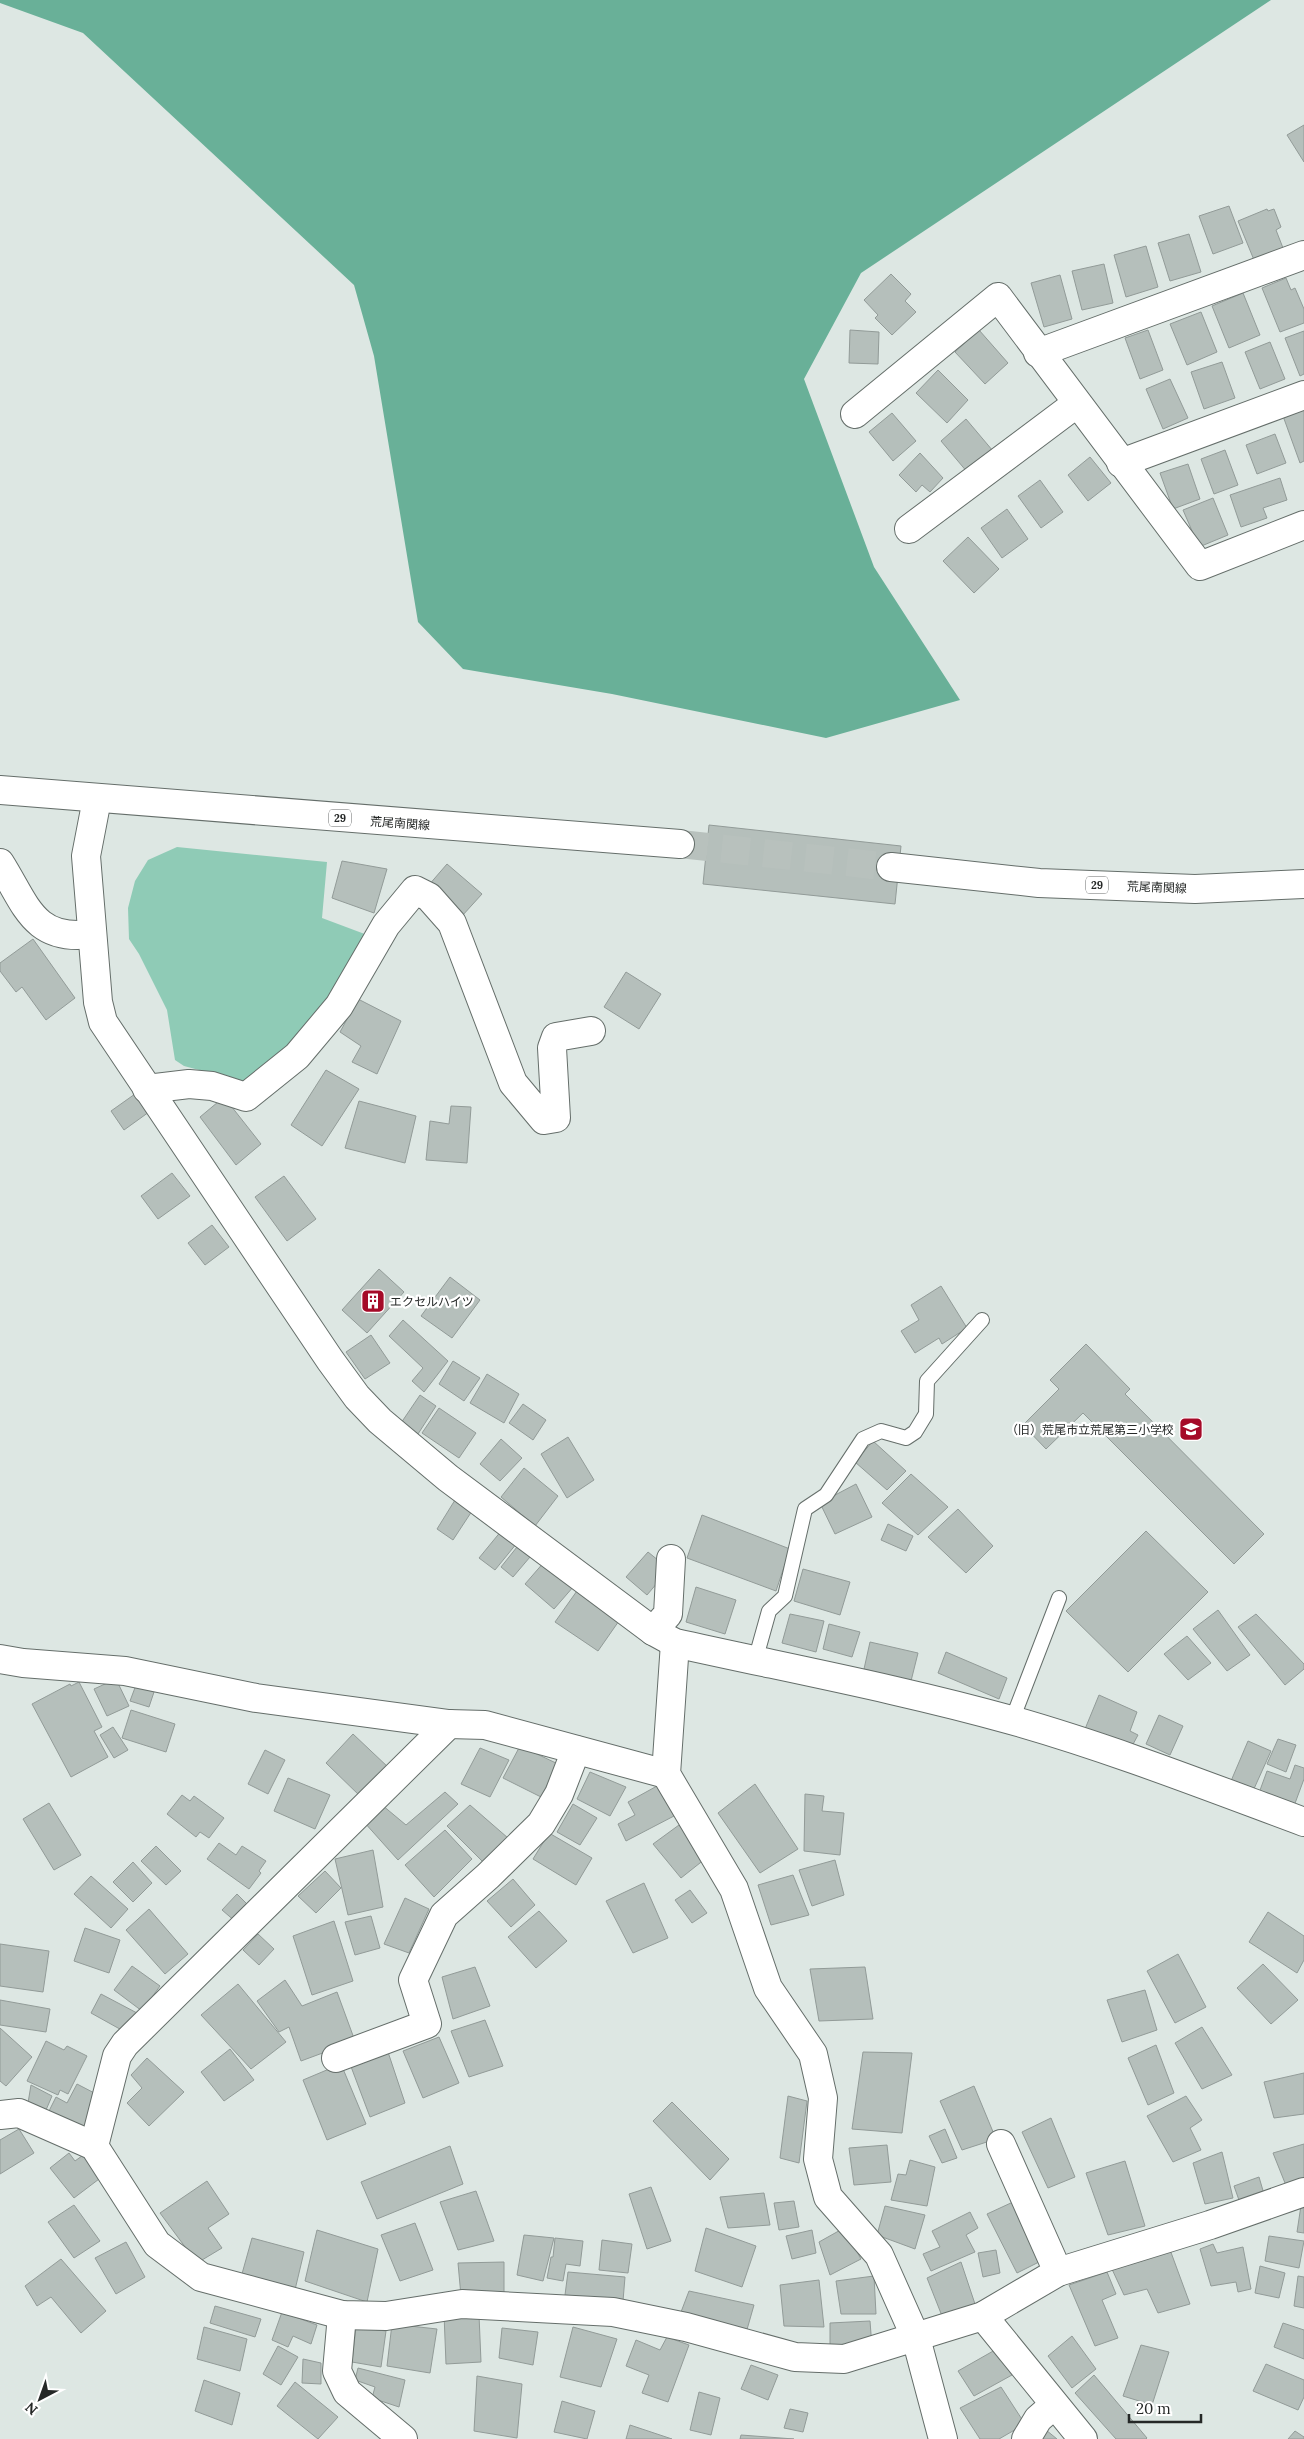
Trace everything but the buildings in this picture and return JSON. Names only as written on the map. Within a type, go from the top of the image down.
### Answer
[{"type":"street","points":[[1038,353],[1304,255]]},
{"type":"street","points":[[855,414],[998,297],[1076,404],[1200,566],[1304,525]]},
{"type":"street","points":[[1121,463],[1304,395]]},
{"type":"street","points":[[909,529],[1076,404]]},
{"type":"street","name":"荒尾南関線","points":[[0,790],[680,844]]},
{"type":"street","points":[[97,799],[86,856],[98,1002],[103,1022],[357,1397],[380,1421],[448,1478],[664,1637],[755,1661],[910,1694],[1012,1720],[1169,1771],[1304,1822]]},
{"type":"street","points":[[0,862],[34,919],[51,932],[78,936],[92,934]]},
{"type":"street","name":"荒尾南関線","points":[[891,866],[1039,883],[1195,888],[1304,884]]},
{"type":"street","points":[[147,1089],[189,1084],[212,1086],[246,1098],[297,1056],[339,1006],[386,924],[415,890],[430,897],[452,923],[513,1083],[544,1120],[556,1118],[552,1048],[556,1037],[591,1031]]},
{"type":"street","points":[[671,1559],[668,1614],[664,1637],[670,1687],[666,1765],[734,1889],[768,1988],[813,2054],[824,2098],[818,2159],[828,2197],[879,2255],[916,2338],[944,2439]]},
{"type":"street","points":[[0,1659],[23,1663],[125,1671],[256,1698],[449,1724],[485,1725],[576,1750],[666,1765]]},
{"type":"street","points":[[94,2146],[117,2056],[126,2044],[449,1724]]},
{"type":"street","points":[[336,2058],[427,2024],[413,1980],[444,1915],[488,1876],[541,1824],[559,1794],[576,1750]]},
{"type":"street","points":[[0,2116],[18,2113],[94,2146],[158,2244],[201,2277],[342,2315],[386,2316],[462,2304],[613,2312],[686,2327],[795,2357],[844,2358],[916,2338],[983,2316],[1058,2272],[1210,2225],[1304,2192]]},
{"type":"street","points":[[1002,2144],[1058,2272]]},
{"type":"street","points":[[342,2315],[337,2371],[347,2392],[402,2439]]},
{"type":"street","points":[[983,2316],[1054,2406],[1083,2439]]},
{"type":"street","points":[[1026,2439],[1038,2419],[1054,2406]]},
{"type":"lane","points":[[755,1661],[770,1611],[785,1596],[805,1509],[826,1495],[863,1439],[881,1431],[906,1438],[915,1432],[926,1414],[928,1381],[982,1320]]},
{"type":"lane","points":[[1012,1720],[1059,1598]]},
{"type":"green space","points":[[0,0],[1271,0],[861,273],[804,379],[874,567],[960,700],[826,738],[612,694],[463,669],[418,622],[374,356],[354,285],[83,33],[0,3]]},
{"type":"green space","points":[[177,847],[327,862],[322,918],[370,936],[326,1015],[244,1082],[184,1066],[175,1060],[167,1010],[139,954],[129,939],[128,908],[135,881],[148,860]]},
{"type":"tunnel","points":[[680,844],[891,867]]},
{"type":"place","name":"エクセルハイツ","points":[[373,1301]]},
{"type":"place","name":"（旧）荒尾市立荒尾第三小学校","points":[[1191,1429]]}]
